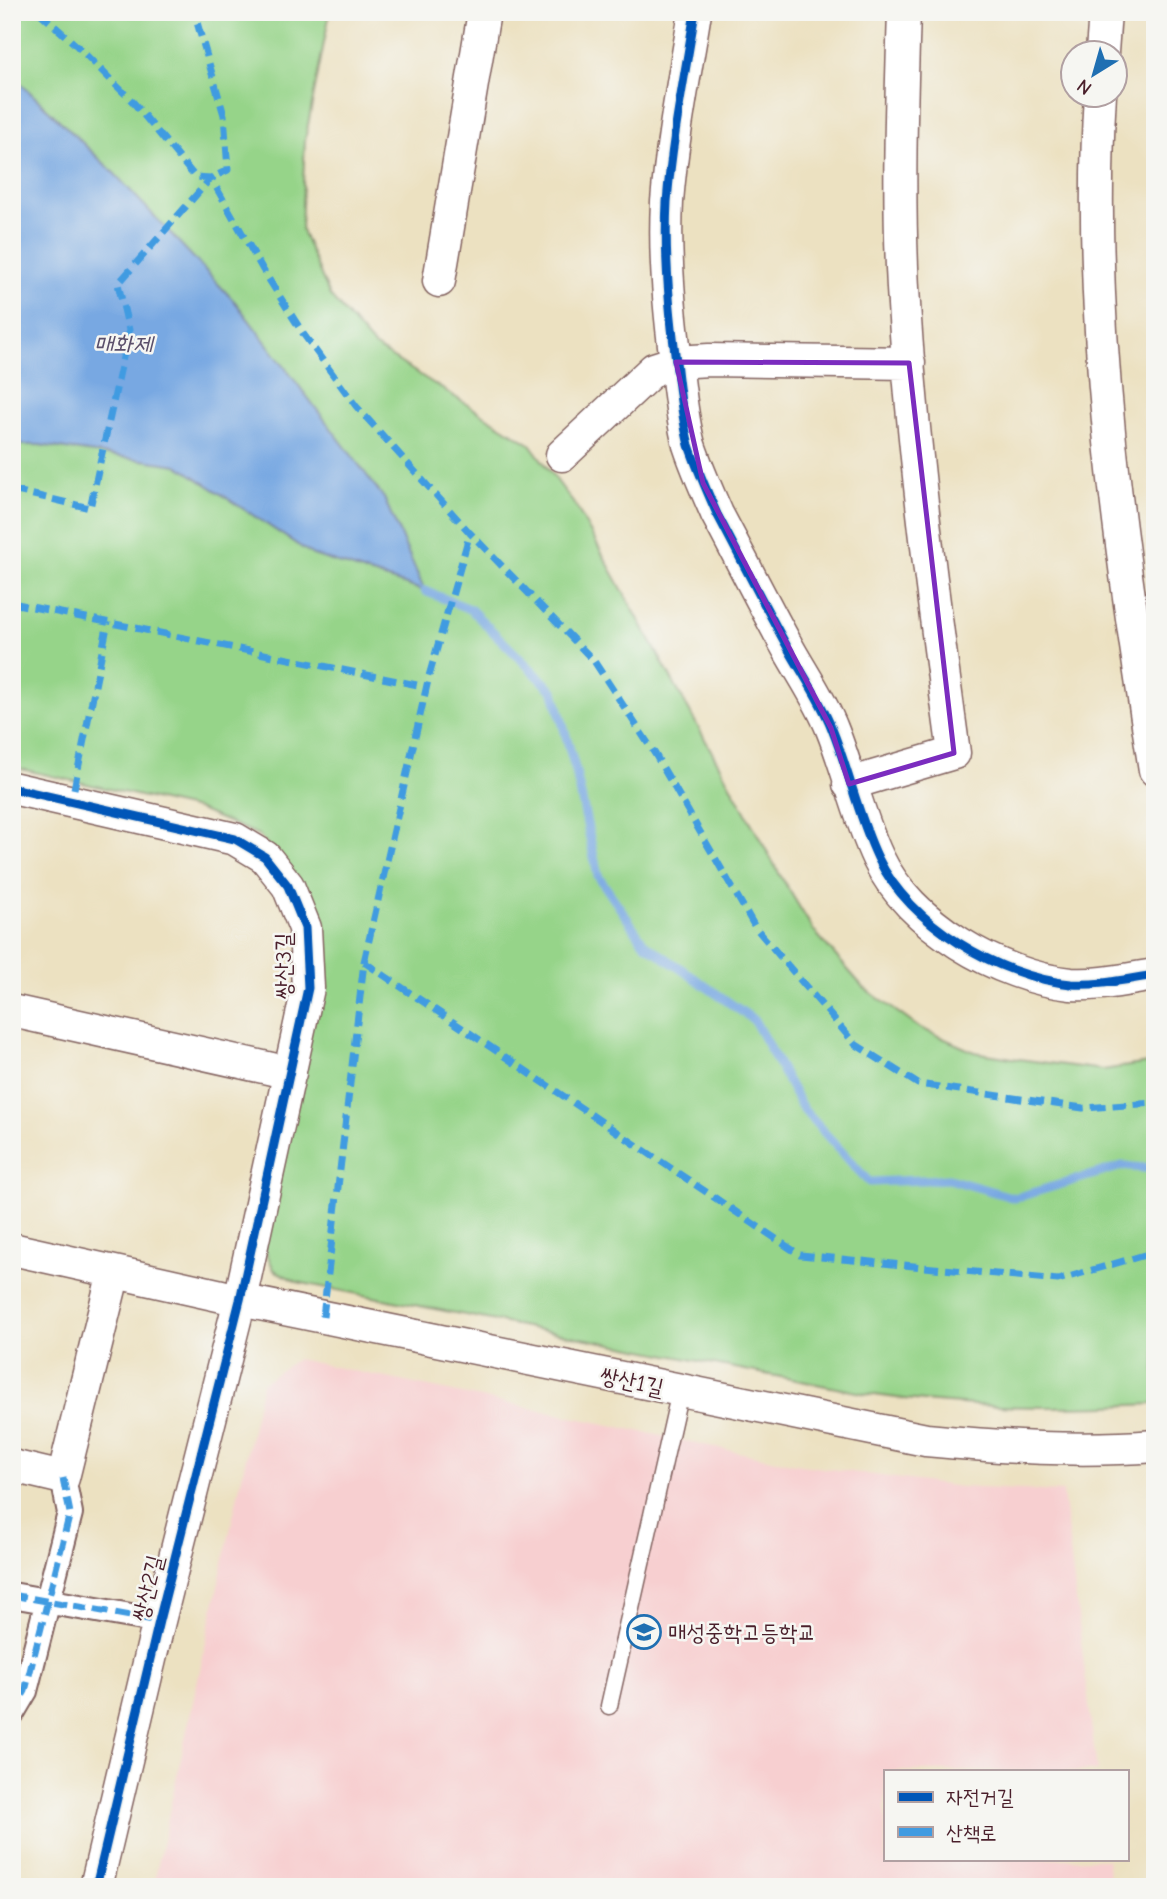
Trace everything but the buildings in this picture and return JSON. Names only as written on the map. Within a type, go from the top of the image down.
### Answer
[{"type":"street","points":[[439,281],[484,12]]},
{"type":"street","points":[[695,12],[667,200],[666,240],[668,304],[689,443],[703,483],[831,728],[860,817],[879,861],[900,892],[922,915],[959,943],[998,964],[1070,984],[1155,975]]},
{"type":"street","points":[[849,784],[954,753],[936,618],[903,286],[901,115],[904,12]]},
{"type":"street","points":[[1103,38],[1105,12]]},
{"type":"street","points":[[1099,108],[1096,185],[1098,297],[1105,399],[1148,681],[1155,770]]},
{"type":"street","points":[[562,454],[653,369],[676,362],[709,360],[909,363]]},
{"type":"street","name":"쌍산3길","points":[[12,788],[235,839],[265,857],[288,886],[305,928],[308,988],[240,1300]]},
{"type":"street","points":[[12,1011],[290,1073]]},
{"type":"street","name":"쌍산1길","points":[[12,1249],[240,1300],[926,1440],[1000,1447],[1066,1449],[1155,1446]]},
{"type":"street","points":[[12,1713],[26,1691],[71,1513],[62,1478],[114,1272]]},
{"type":"street","name":"쌍산2길","points":[[96,1887],[159,1621],[240,1300]]},
{"type":"street","points":[[12,1466],[62,1478]]},
{"type":"street","points":[[12,1595],[159,1621]]},
{"type":"lane","points":[[609,1706],[680,1391]]},
{"type":"highlighted area","points":[[676,362],[909,363],[954,753],[849,784],[831,728],[703,483]]},
{"type":"shaded area","name":"매성중학고등학교","points":[[297,1359],[795,1464],[960,1487],[1063,1492],[1097,1770],[884,1770],[884,1860],[1107,1860],[1111,1887],[153,1887],[262,1383]]},
{"type":"green space","points":[[12,12],[330,12],[305,140],[301,228],[330,296],[374,346],[530,444],[577,508],[780,875],[814,931],[863,987],[918,1027],[974,1052],[1103,1070],[1155,1062],[1155,1404],[1011,1406],[940,1403],[867,1394],[297,1282],[274,1270],[264,1248],[319,934],[311,899],[259,835],[197,809],[12,767]]},
{"type":"water","name":"매화제","points":[[12,75],[113,172],[236,303],[384,498],[425,591],[313,555],[177,465],[39,445],[12,445]]},
{"type":"waterway","points":[[425,591],[470,609],[554,692],[576,772],[598,876],[644,943],[754,1020],[803,1109],[869,1182],[949,1179],[1015,1198],[1122,1166],[1155,1169]]},
{"type":"marked path","points":[[39,12],[133,102],[195,177],[211,178],[228,170],[224,115],[194,12]]},
{"type":"marked path","points":[[12,490],[90,508],[129,330],[118,284],[211,178],[263,270],[304,335],[356,406],[470,533],[594,661],[655,754],[755,927],[855,1044],[918,1084],[1083,1108],[1155,1103]]},
{"type":"marked path","points":[[323,1317],[364,962],[429,676],[470,533]]},
{"type":"marked path","points":[[12,603],[427,687]]},
{"type":"marked path","points":[[74,789],[108,622]]},
{"type":"marked path","points":[[364,962],[800,1255],[1058,1280],[1155,1252]]},
{"type":"marked path","points":[[12,1713],[25,1691],[70,1513],[63,1478]]},
{"type":"marked path","points":[[12,1595],[159,1621]]},
{"type":"cycle path","points":[[695,12],[672,154],[666,222],[669,301],[689,445],[717,514],[828,719],[878,858],[892,882],[911,905],[934,925],[959,943],[1015,971],[1071,984],[1113,982],[1155,975]]},
{"type":"cycle path","points":[[12,788],[235,839],[265,857],[288,886],[305,928],[308,988],[240,1300],[159,1621],[96,1887]]},
{"type":"place","name":"매성중학고등학교","points":[[644,1632]]}]
